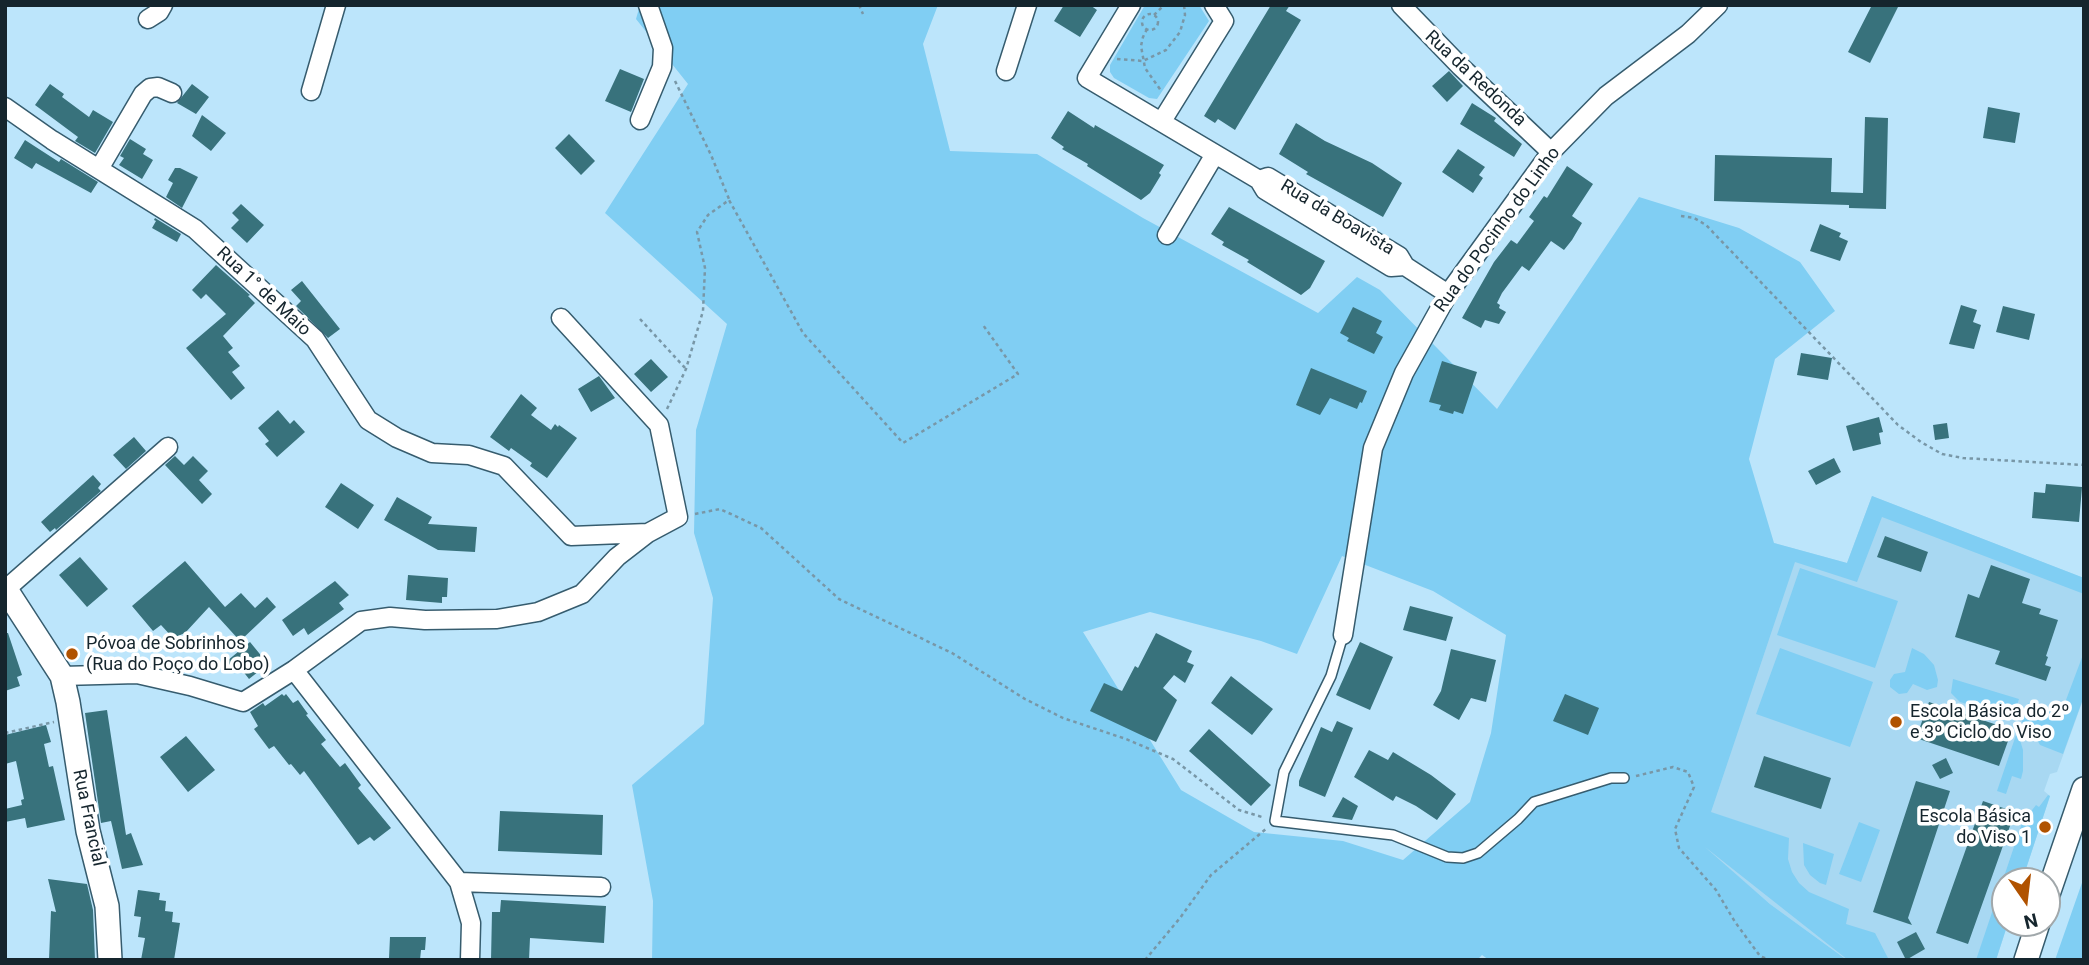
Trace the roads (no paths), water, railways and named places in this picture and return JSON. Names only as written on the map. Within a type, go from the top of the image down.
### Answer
[{"type":"street","points":[[148,19],[159,12],[163,5]]},
{"type":"street","points":[[311,91],[336,5]]},
{"type":"street","points":[[640,120],[662,67],[663,48],[648,5]]},
{"type":"street","points":[[1006,71],[1027,5]]},
{"type":"street","name":"Rua da Boavista","points":[[1132,5],[1087,79],[1259,180],[1265,190],[1391,267],[1405,266],[1448,294]]},
{"type":"street","points":[[1162,121],[1224,21],[1213,5]]},
{"type":"street","name":"Rua da Redonda","points":[[1401,5],[1460,66],[1551,152]]},
{"type":"street","name":"Rua do Pocinho do Linho","points":[[1343,635],[1373,448],[1404,373],[1448,294],[1551,152],[1606,96],[1688,34],[1718,5]]},
{"type":"street","points":[[99,169],[143,94],[149,88],[158,87],[172,93]]},
{"type":"street","name":"Rua 1° de Maio","points":[[5,107],[52,141],[195,229],[315,339],[368,419],[377,426],[432,453],[469,454],[504,466],[571,536],[648,533]]},
{"type":"street","points":[[1167,235],[1215,154]]},
{"type":"street","points":[[168,447],[6,589],[62,676],[137,674],[243,702],[294,670],[361,621],[390,617],[425,620],[497,619],[538,612],[582,594],[617,557],[648,533],[678,517],[659,425],[561,318]]},
{"type":"street","points":[[294,670],[459,882],[471,923],[470,960]]},
{"type":"street","name":"Rua Francial","points":[[62,676],[88,831],[107,906],[110,960]]},
{"type":"street","points":[[2057,867],[2084,789]]},
{"type":"street","points":[[459,882],[601,887]]},
{"type":"street","points":[[2026,960],[2033,937]]},
{"type":"lane","points":[[1343,635],[1331,677],[1284,772],[1275,821],[1393,835],[1447,857],[1463,858],[1478,853],[1534,802],[1601,781],[1624,778]]},
{"type":"place","name":"Póvoa de Sobrinhos (Rua do Poço do Lobo)","points":[[72,654]]},
{"type":"place","name":"Escola Básica do 2º e 3º Ciclo do Viso","points":[[1896,722]]},
{"type":"place","name":"Escola Básica do Viso 1","points":[[2045,827]]}]
